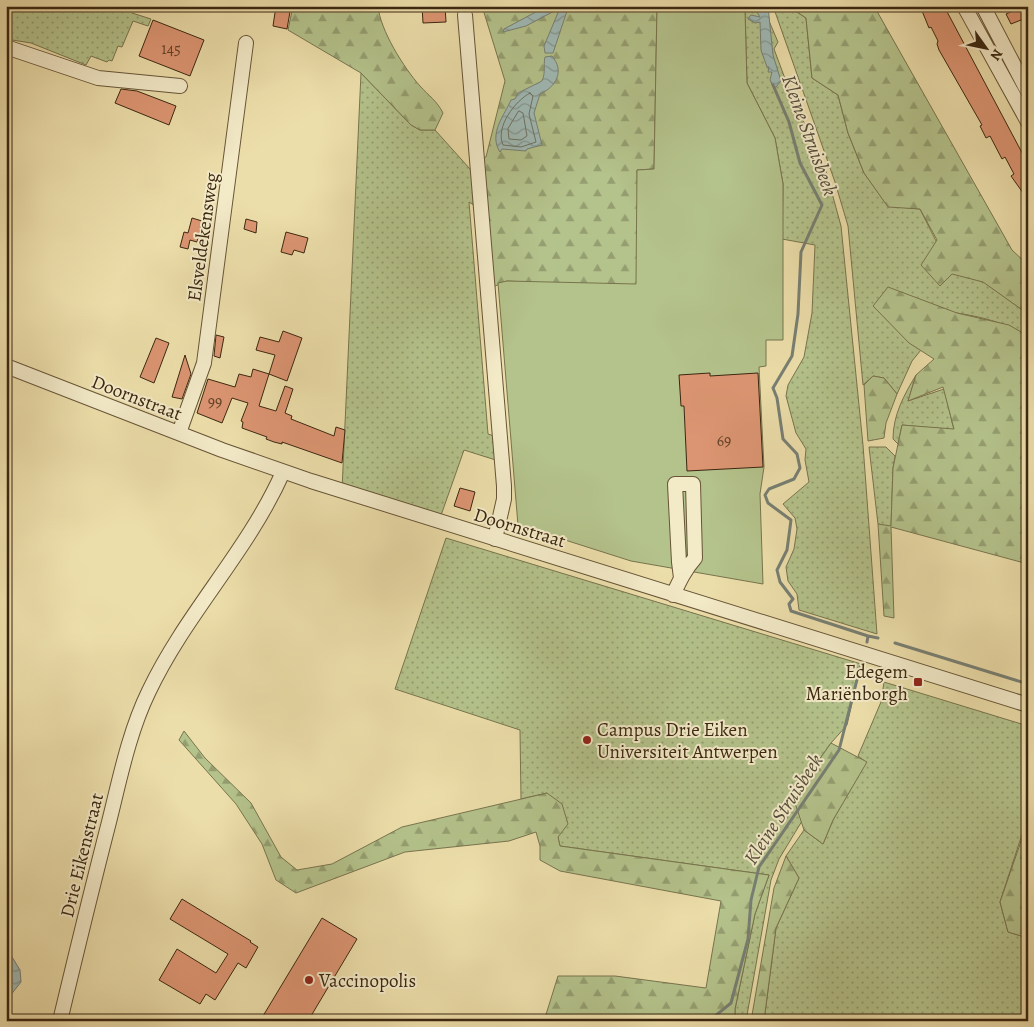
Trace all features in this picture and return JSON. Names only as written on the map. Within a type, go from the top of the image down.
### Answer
[{"type":"street","points":[[964,6],[1028,122]]},
{"type":"street","points":[[984,6],[1028,92]]},
{"type":"street","points":[[465,15],[504,486],[504,499],[495,539]]},
{"type":"street","name":"Elsveldekensweg","points":[[179,433],[204,363],[246,43]]},
{"type":"street","points":[[6,47],[98,78],[180,86]]},
{"type":"street","name":"Doornstraat","points":[[6,366],[284,472],[1028,705]]},
{"type":"street","name":"Drie Eikenstraat","points":[[60,1021],[120,777],[150,702],[176,641],[256,525],[284,472]]},
{"type":"street","points":[[673,595],[695,558],[693,484],[675,484],[678,562],[682,578]]},
{"type":"green space","points":[[6,6],[131,6],[132,13],[151,19],[148,26],[133,21],[122,47],[118,46],[112,61],[109,60],[107,62],[91,56],[86,65],[31,43],[6,39]]},
{"type":"green space","points":[[293,6],[378,6],[383,26],[400,59],[443,113],[435,130],[420,130],[411,125],[361,73],[288,30]]},
{"type":"green space","points":[[482,6],[767,6],[745,10],[657,7],[654,169],[637,170],[639,256],[671,289],[507,281],[488,289],[477,159],[486,157],[505,81]]},
{"type":"green space","points":[[773,6],[788,6],[806,18],[812,78],[838,95],[848,133],[864,173],[888,206],[920,209],[952,273],[984,282],[1028,314],[1028,336],[992,320],[952,312],[873,306],[909,342],[921,350],[912,361],[897,394],[884,378],[873,376],[863,385],[848,226],[835,182]]},
{"type":"green space","points":[[788,6],[874,6],[1012,250],[1028,265],[1028,314],[983,282],[952,274],[940,286],[921,265],[937,240],[920,209],[888,207],[864,173],[848,133],[838,95],[812,78],[806,18]]},
{"type":"green space","points":[[657,7],[745,10],[747,83],[775,138],[783,184],[783,340],[766,340],[766,366],[759,367],[764,467],[760,494],[763,584],[631,561],[518,525],[498,283],[507,281],[636,284],[637,170],[654,169]]},
{"type":"green space","points":[[763,7],[778,42],[774,49],[790,92],[826,171],[841,226],[863,445],[877,634],[799,610],[797,594],[788,581],[786,567],[794,549],[797,529],[795,518],[783,504],[809,482],[805,460],[806,449],[796,433],[786,396],[788,385],[804,357],[812,313],[815,245],[782,239],[783,184],[775,138],[747,83],[745,10]]},
{"type":"green space","points":[[361,73],[411,125],[420,130],[435,130],[479,179],[481,210],[469,202],[488,434],[500,438],[502,462],[464,450],[439,521],[342,490]]},
{"type":"green space","points":[[888,287],[957,313],[1009,325],[1028,336],[1028,564],[891,527],[894,618],[884,616],[878,524],[891,526],[893,468],[902,425],[954,429],[943,387],[908,401],[916,375],[934,359],[909,343],[873,306]]},
{"type":"green space","points":[[916,375],[908,401],[944,389],[954,430],[902,425],[898,444],[893,439],[897,413]]},
{"type":"green space","points":[[873,376],[884,378],[897,394],[886,423],[884,438],[868,441],[864,385]]},
{"type":"green space","points":[[869,447],[886,447],[895,456],[891,527],[878,524]]},
{"type":"green space","points":[[446,538],[861,664],[847,725],[831,743],[793,797],[802,821],[779,859],[771,880],[746,1021],[735,1021],[735,1009],[755,914],[769,875],[560,846],[547,793],[521,799],[520,730],[395,689]]},
{"type":"green space","points":[[884,682],[1028,726],[1028,816],[1000,902],[1008,932],[1028,938],[1028,1021],[764,1021],[776,928],[799,878],[786,856],[804,830],[823,844],[833,820],[866,762],[858,756],[881,702]]},
{"type":"green space","points":[[184,731],[205,758],[251,803],[281,857],[297,870],[332,864],[402,827],[547,793],[562,804],[568,824],[558,837],[560,846],[769,875],[755,914],[735,1009],[735,1021],[544,1021],[558,976],[615,976],[706,988],[721,901],[560,871],[540,860],[540,846],[536,832],[509,841],[405,852],[296,893],[276,880],[262,844],[236,804],[179,740]]},
{"type":"green space","points":[[831,743],[867,762],[833,820],[823,844],[804,830],[793,797]]},
{"type":"green space","points":[[1028,821],[1028,938],[1008,932],[1000,902]]},
{"type":"green space","points":[[786,856],[799,878],[776,928],[764,1021],[751,1021],[774,888]]},
{"type":"water","points":[[547,6],[577,6],[568,8],[553,53],[545,53],[544,46],[560,8],[526,26],[503,32],[504,29]]},
{"type":"water","points":[[753,6],[768,6],[773,55],[781,81],[776,87],[773,87],[770,80],[772,72],[768,72],[769,67],[767,67],[761,50],[760,22],[755,23],[748,19],[751,15],[760,17]]},
{"type":"water","points":[[552,56],[558,67],[557,78],[546,91],[540,94],[534,113],[542,145],[527,149],[526,151],[502,149],[500,152],[496,138],[497,131],[511,100],[515,99],[518,93],[542,81],[545,57]]},
{"type":"water","points":[[6,947],[20,970],[21,982],[6,1001]]},
{"type":"building","points":[[276,6],[291,6],[287,29],[273,26]]},
{"type":"building","points":[[422,6],[445,6],[446,22],[423,23]]},
{"type":"building","points":[[920,6],[944,6],[1028,164],[1028,170],[1025,172],[1028,180],[1028,200],[1011,176],[1014,174],[1005,157],[1002,159],[990,136],[986,138],[980,126],[982,125],[939,50],[938,41],[931,27],[929,28]]},
{"type":"building","points":[[1028,6],[1026,18],[1011,24],[1006,14]]},
{"type":"building","points":[[153,20],[204,40],[190,76],[139,56]]},
{"type":"building","points":[[121,89],[137,91],[176,106],[169,125],[115,103]]},
{"type":"building","points":[[205,210],[213,212],[210,224],[202,222],[197,242],[190,240],[188,249],[180,247],[184,232],[188,233],[192,218],[202,221]]},
{"type":"building","points":[[246,219],[257,222],[256,233],[244,229]]},
{"type":"building","points":[[286,232],[308,238],[304,253],[294,250],[292,255],[281,252]]},
{"type":"building","points":[[283,331],[302,338],[287,381],[269,374],[275,355],[256,350],[260,337],[279,342]]},
{"type":"building","points":[[216,335],[224,337],[220,358],[214,356]]},
{"type":"building","points":[[156,338],[169,343],[154,383],[140,377]]},
{"type":"building","points":[[185,355],[191,374],[182,399],[172,397]]},
{"type":"building","points":[[253,369],[269,374],[259,406],[276,411],[285,386],[293,389],[285,413],[292,416],[291,419],[334,436],[336,427],[345,430],[342,463],[282,442],[282,444],[274,442],[266,439],[267,437],[242,428],[243,422],[241,421],[248,403],[232,398],[222,423],[197,413],[208,379],[235,387],[239,374],[251,377]]},
{"type":"building","points":[[710,373],[710,376],[758,373],[763,467],[687,471],[684,406],[681,406],[679,375]]},
{"type":"building","points":[[460,488],[475,492],[470,511],[454,506]]},
{"type":"building","points":[[182,899],[258,947],[246,968],[238,963],[215,1000],[206,994],[200,1004],[159,980],[177,949],[216,973],[228,954],[170,919]]},
{"type":"building","name":"Vaccinopolis","points":[[322,918],[357,939],[308,1021],[260,1021]]},
{"type":"waterway","name":"Kleine Struisbeek","points":[[773,85],[789,122],[800,163],[822,205],[801,252],[798,314],[792,356],[773,388],[777,398],[783,439],[797,454],[800,468],[794,479],[769,489],[765,495],[768,503],[791,520],[787,550],[777,570],[780,582],[793,599],[789,604],[791,611],[868,636],[867,642]]},
{"type":"waterway","points":[[868,636],[878,638]]},
{"type":"waterway","points":[[895,643],[1028,684]]},
{"type":"waterway","name":"Kleine Struisbeek","points":[[709,1021],[731,1003],[748,939],[751,900],[759,867],[839,750],[861,664]]},
{"type":"place","name":"Edegem Mariënborgh","points":[[918,682]]},
{"type":"place","name":"Campus Drie Eiken Universiteit Antwerpen","points":[[587,740]]},
{"type":"place","name":"Vaccinopolis","points":[[309,980]]}]
